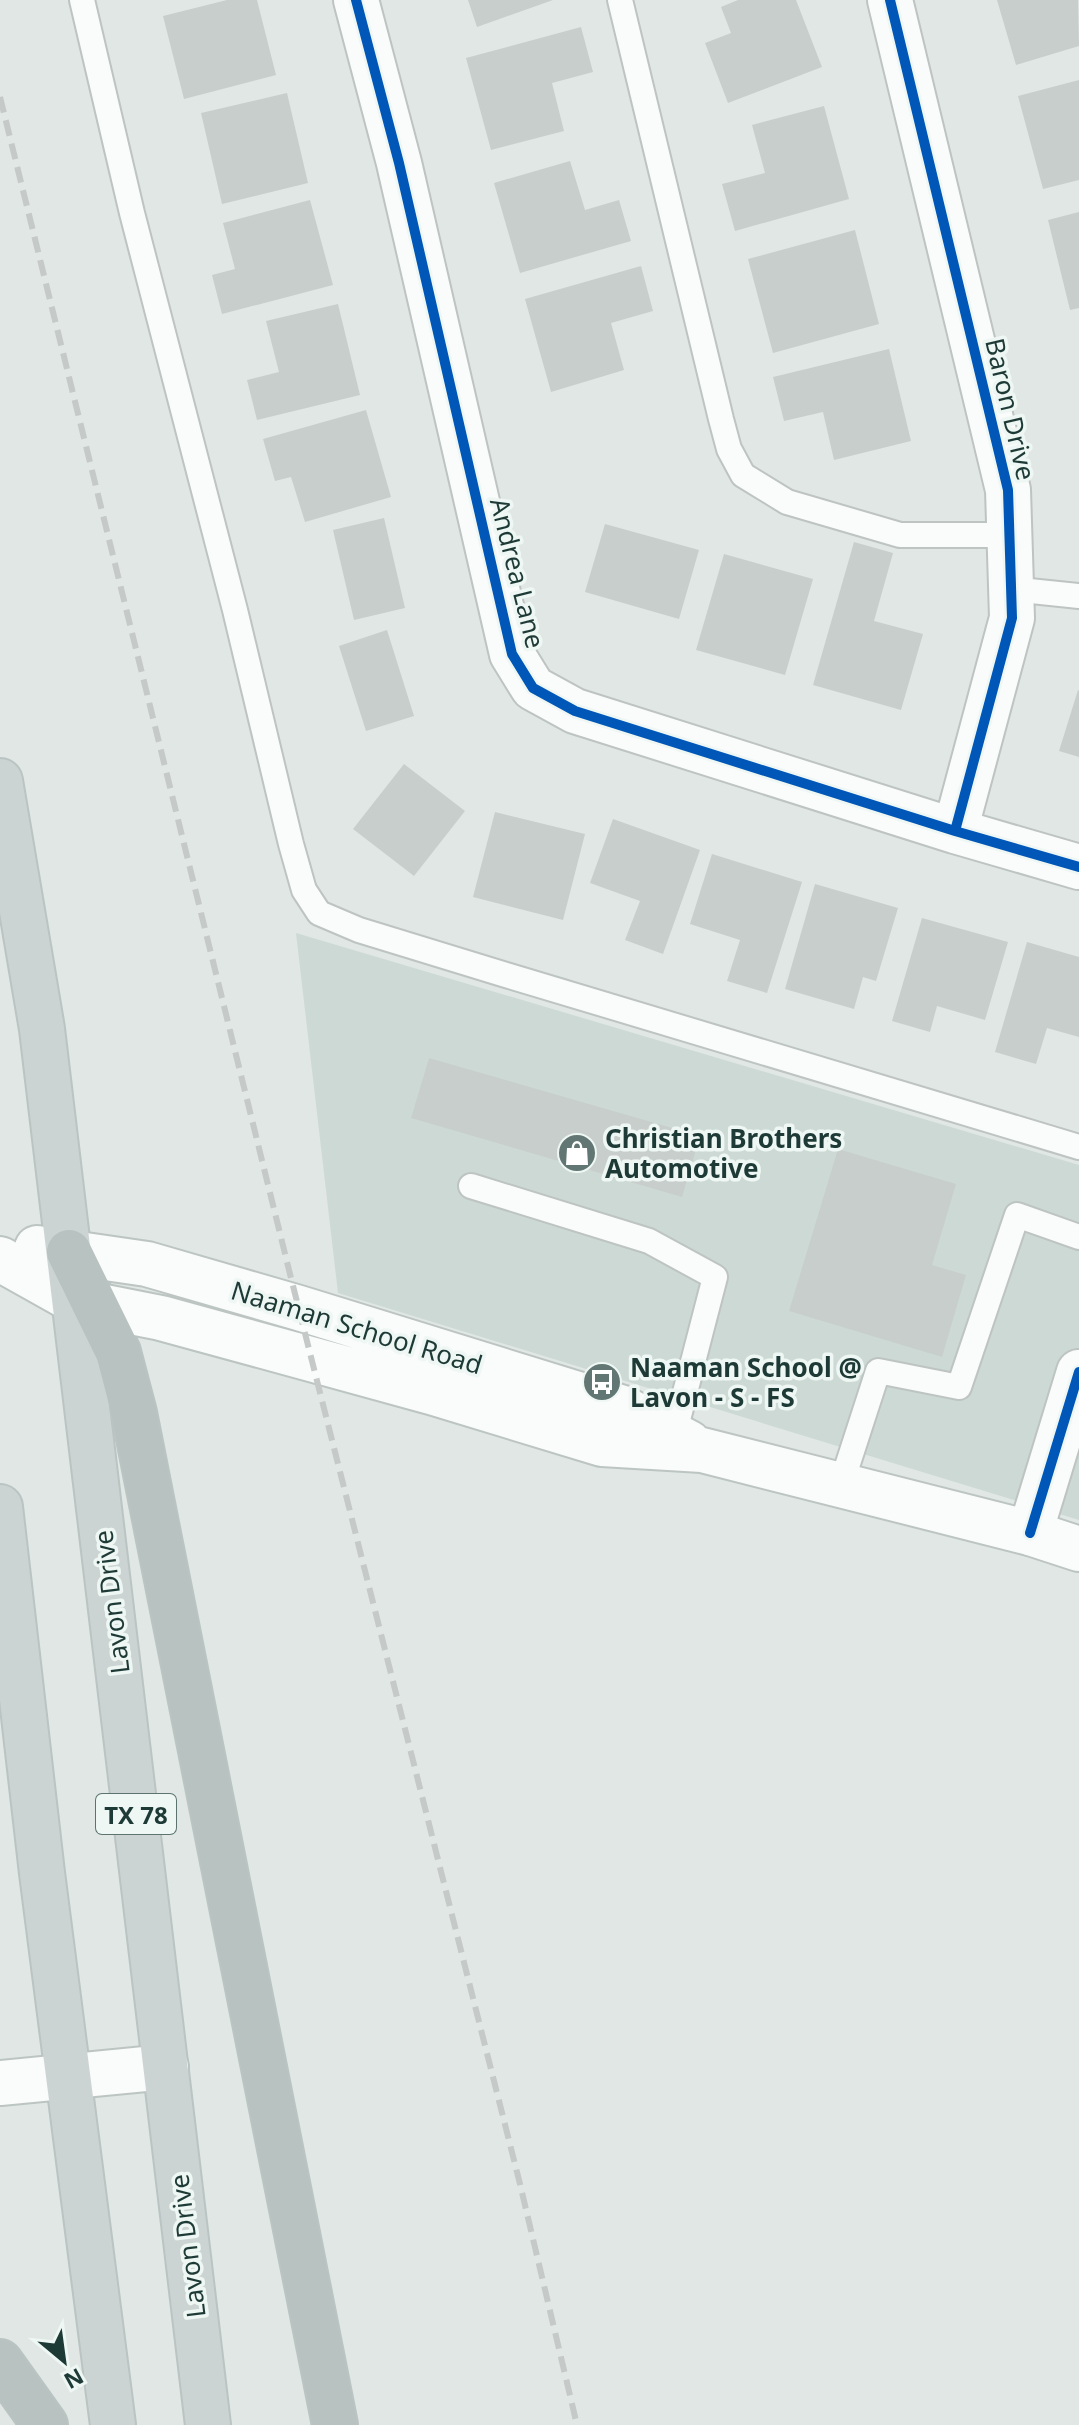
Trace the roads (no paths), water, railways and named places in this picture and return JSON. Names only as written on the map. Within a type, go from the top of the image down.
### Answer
[{"type":"highway","points":[[69,1252],[86,1303],[118,1352],[134,1413],[335,2425]]},
{"type":"highway","points":[[0,2362],[45,2425]]},
{"type":"main road","points":[[0,781],[42,1029],[69,1252]]},
{"type":"main road","name":"Lavon Drive","points":[[86,1303],[166,2067],[208,2425]]},
{"type":"main road","points":[[0,1507],[7,1619],[113,2425]]},
{"type":"street","name":"Andrea Lane","points":[[356,0],[399,163],[512,654],[533,688],[575,711],[1079,867]]},
{"type":"street","name":"Baron Drive","points":[[890,0],[1008,490],[1012,618],[955,831]]},
{"type":"street","name":"Naaman School Road","points":[[0,1245],[147,1264],[623,1408],[688,1442],[1030,1533],[1079,1549]]},
{"type":"street","name":"Naaman School Road","points":[[0,1259],[86,1303],[146,1314],[401,1384],[602,1444],[688,1442]]},
{"type":"street","points":[[1030,1533],[1079,1372]]},
{"type":"street","points":[[0,2083],[166,2067]]},
{"type":"lane","points":[[82,0],[132,213],[227,579],[291,844],[304,890],[319,913],[359,930],[491,971],[1079,1147]]},
{"type":"lane","points":[[620,0],[725,434],[743,475],[787,502],[900,535],[1010,535]]},
{"type":"lane","points":[[1011,589],[1079,596]]},
{"type":"lane","points":[[471,1186],[649,1241],[715,1277],[688,1442]]},
{"type":"lane","points":[[841,1485],[878,1371],[959,1387],[1017,1215],[1079,1237]]},
{"type":"railway","points":[[0,97],[289,1270],[520,2184],[577,2425]]},
{"type":"place","name":"Christian Brothers Automotive","points":[[577,1153]]},
{"type":"place","name":"Naaman School @ Lavon - S - FS","points":[[602,1382]]}]
